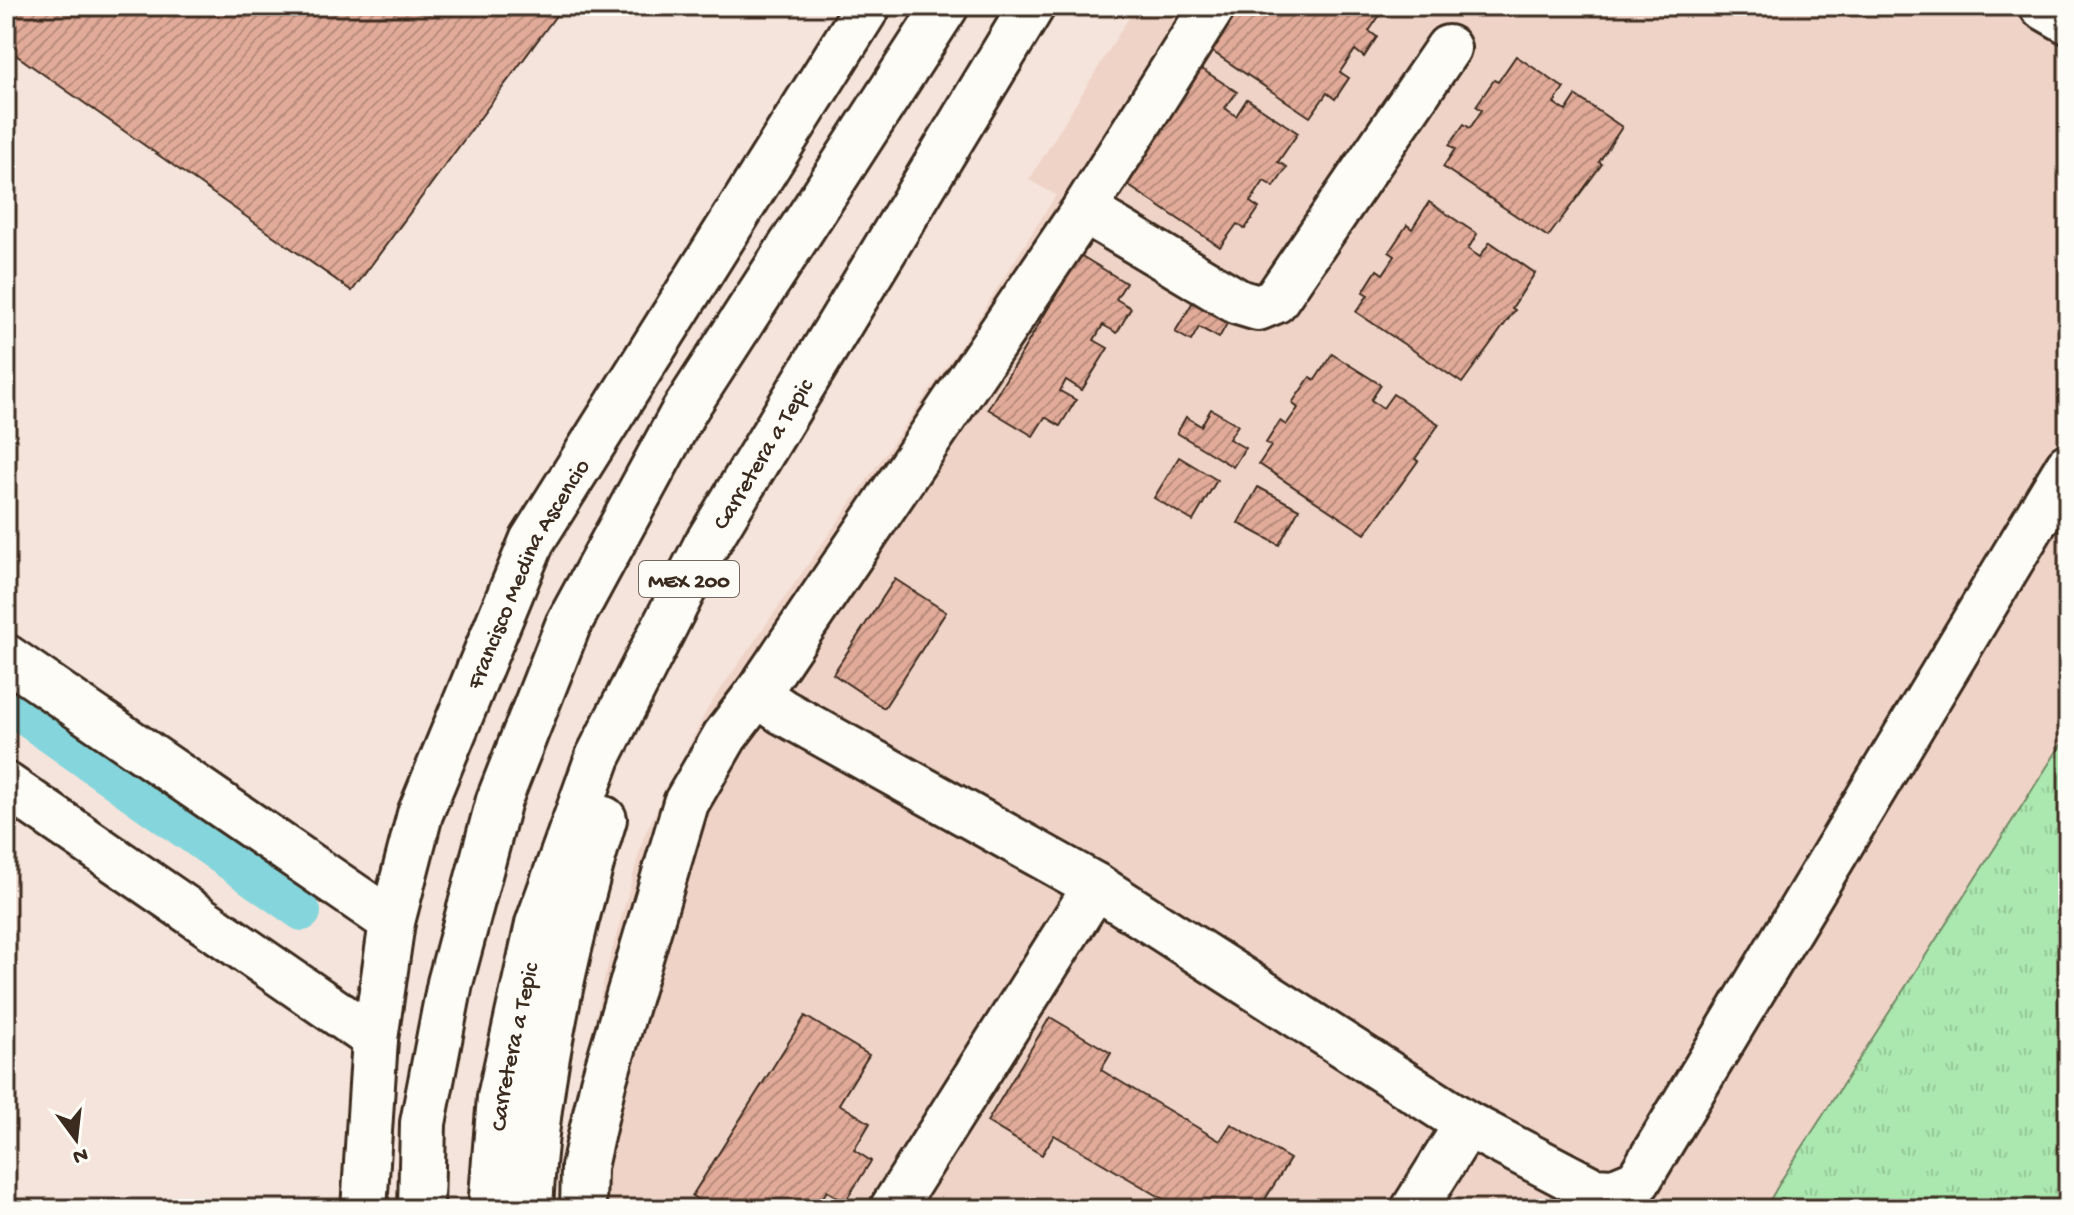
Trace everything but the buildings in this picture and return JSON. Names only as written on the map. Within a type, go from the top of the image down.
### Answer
[{"type":"main road","name":"Francisco Medina Ascencio","points":[[364,1209],[375,1039],[392,922],[420,814],[532,541],[868,6]]},
{"type":"main road","name":"MEX 200","points":[[421,1209],[423,1123],[450,983],[499,800],[568,625],[684,411],[946,6]]},
{"type":"main road","name":"Carretera a Tepic","points":[[491,1209],[500,1097],[538,924],[598,757],[705,547],[1032,6]]},
{"type":"main road","points":[[583,1209],[584,1167],[603,1083],[686,803],[725,736],[757,694],[1084,210],[1213,6]]},
{"type":"main road","points":[[2042,6],[2068,21]]},
{"type":"main road","points":[[1084,210],[1238,302],[1258,308],[1275,301],[1448,48]]},
{"type":"main road","points":[[684,411],[761,175]]},
{"type":"main road","points":[[757,694],[783,712],[1096,886],[1467,1124],[1593,1190],[1614,1191],[1638,1181],[2068,466]]},
{"type":"main road","points":[[530,1209],[539,1107],[573,934],[593,854],[619,766],[705,547]]},
{"type":"main road","points":[[6,657],[392,922]]},
{"type":"main road","points":[[6,785],[375,1039]]},
{"type":"main road","points":[[892,1209],[1096,886]]},
{"type":"main road","points":[[1414,1209],[1467,1124]]},
{"type":"shaded area","points":[[1136,6],[2068,6],[2068,1209],[563,1209],[575,1107],[605,976],[644,836],[709,706],[964,341],[1056,195],[1029,180]]},
{"type":"green space","points":[[2068,734],[2068,1209],[1765,1209],[1782,1179]]},
{"type":"waterway","points":[[6,703],[302,912]]}]
